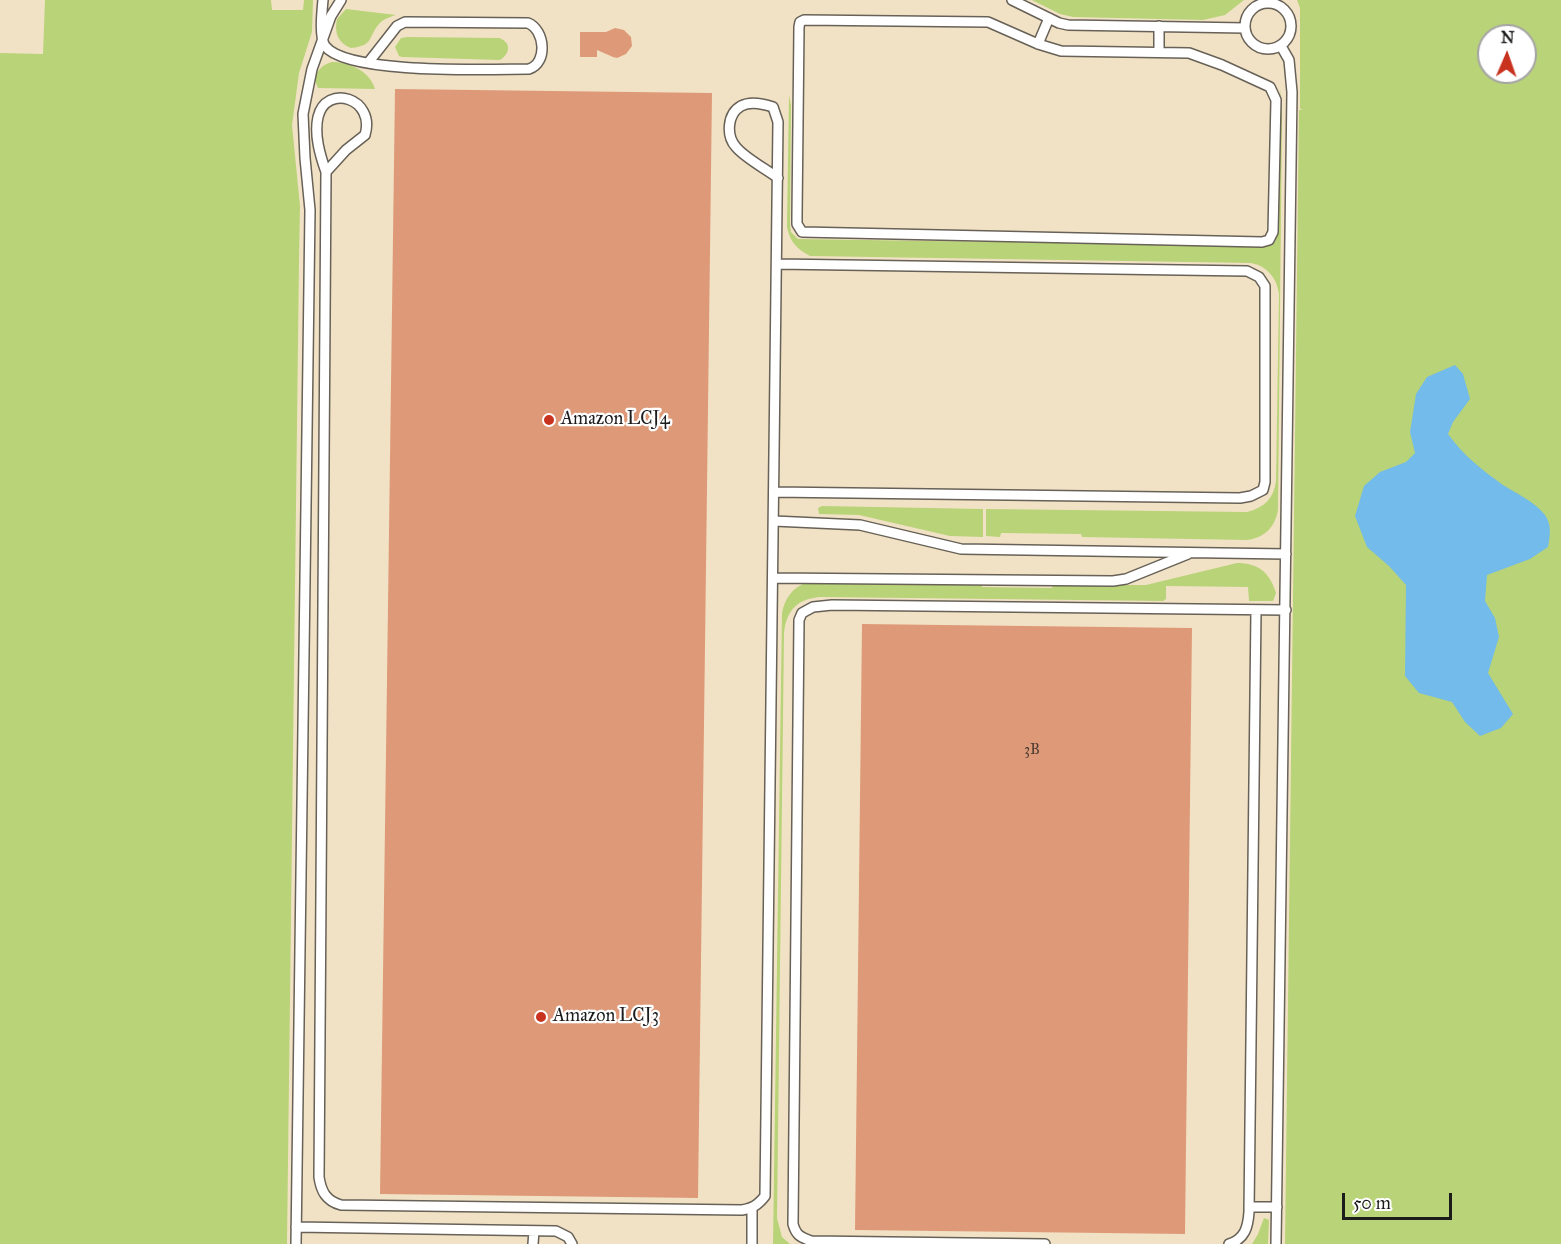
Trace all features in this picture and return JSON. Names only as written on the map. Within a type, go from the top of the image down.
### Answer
[{"type":"lane","points":[[323,0],[322,40],[326,47],[334,53],[368,63],[401,68],[529,69],[535,67],[541,59],[540,33],[535,26],[528,23],[405,22],[397,26],[368,63]]},
{"type":"lane","points":[[296,1244],[310,210],[304,158],[303,114],[312,69],[331,16],[341,0]]},
{"type":"lane","points":[[1012,0],[1068,25],[1245,28]]},
{"type":"lane","points":[[1273,3],[1281,6],[1287,12],[1291,27],[1290,34],[1281,46],[1259,48],[1248,38],[1245,28],[1246,16],[1258,5],[1273,3]]},
{"type":"lane","points":[[1038,44],[1049,18]]},
{"type":"lane","points":[[804,20],[988,22],[1038,44],[1061,51],[1159,51],[1189,53],[1207,59],[1270,87],[1274,93],[1276,100],[1273,232],[1269,240],[1262,242],[806,233],[798,230],[796,216],[800,22],[804,20]]},
{"type":"lane","points":[[1159,26],[1159,51]]},
{"type":"lane","points":[[1276,1244],[1292,92],[1289,60],[1281,46]]},
{"type":"lane","points":[[326,172],[346,150],[365,135],[366,118],[363,109],[350,99],[332,99],[323,105],[318,116],[317,133],[326,172],[319,1177],[321,1190],[326,1197],[341,1205],[718,1210],[752,1208],[759,1204],[765,1196],[778,178],[777,114],[773,107],[765,104],[751,103],[741,106],[734,113],[730,122],[730,135],[736,147],[778,178]]},
{"type":"lane","points":[[774,492],[1240,498],[1263,490],[1265,482],[1265,286],[1259,277],[1247,271],[777,264]]},
{"type":"lane","points":[[774,521],[860,525],[961,549],[1287,554]]},
{"type":"lane","points":[[773,578],[1113,581],[1126,579],[1193,552]]},
{"type":"lane","points":[[1045,1244],[825,1243],[811,1241],[795,1233],[793,1224],[798,634],[802,613],[813,607],[832,605],[1286,610]]},
{"type":"lane","points":[[1229,1244],[1242,1237],[1248,1225],[1249,1207],[1256,610]]},
{"type":"lane","points":[[1249,1207],[1277,1207]]},
{"type":"lane","points":[[752,1208],[752,1244]]},
{"type":"lane","points":[[296,1227],[534,1231],[563,1233],[572,1244]]},
{"type":"lane","points":[[533,1244],[534,1231]]},
{"type":"green space","points":[[45,0],[271,0],[272,10],[303,10],[304,0],[313,0],[312,32],[299,73],[292,125],[300,206],[287,1244],[0,1244],[0,53],[43,54]]},
{"type":"green space","points":[[1032,0],[1244,0],[1225,15],[1203,20],[1073,17],[1060,14]]},
{"type":"green space","points":[[1297,0],[1561,0],[1561,1244],[1285,1244],[1299,110],[1303,110],[1300,109],[1300,8]]},
{"type":"green space","points":[[346,9],[396,15],[381,22],[367,43],[351,48],[340,40],[336,29],[337,19]]},
{"type":"green space","points":[[401,38],[499,38],[506,42],[508,51],[500,60],[399,56],[395,47]]},
{"type":"green space","points":[[332,62],[358,69],[369,77],[375,89],[318,88],[314,78],[323,66]]},
{"type":"green space","points":[[1280,89],[1282,114],[1278,509],[1272,526],[1259,537],[1247,540],[1082,537],[1081,534],[1001,533],[1000,537],[986,536],[986,509],[1247,512],[1263,505],[1273,492],[1276,481],[1279,294],[1276,283],[1266,270],[1251,263],[810,256],[795,244],[787,227],[789,95],[791,105],[790,225],[791,232],[798,239],[1266,246],[1275,242],[1278,233]]},
{"type":"green space","points":[[822,506],[983,509],[983,537],[950,536],[859,515],[819,514],[818,508]]},
{"type":"green space","points":[[1237,563],[1257,567],[1267,575],[1276,593],[1273,601],[1249,601],[1248,587],[1166,586],[1166,599],[1163,601],[822,597],[806,600],[791,612],[787,618],[784,634],[777,1218],[782,1237],[790,1244],[773,1244],[782,613],[790,594],[807,582],[982,583],[982,587],[1052,588],[1053,585],[1146,585]]},
{"type":"green space","points":[[1264,1218],[1269,1220],[1268,1244],[1252,1244],[1258,1234]]},
{"type":"water","points":[[1455,365],[1463,374],[1470,399],[1453,422],[1448,434],[1480,468],[1541,510],[1549,523],[1550,531],[1548,547],[1530,559],[1487,575],[1485,601],[1495,618],[1499,637],[1488,673],[1513,714],[1501,728],[1480,736],[1465,722],[1452,702],[1419,693],[1405,676],[1406,585],[1367,547],[1355,516],[1364,486],[1380,472],[1406,462],[1415,453],[1410,432],[1416,394],[1427,377]]},
{"type":"building","points":[[615,28],[624,30],[631,37],[632,46],[626,54],[617,58],[597,50],[597,57],[580,57],[580,32],[606,32]]},
{"type":"building","points":[[395,89],[712,93],[698,1198],[380,1194]]},
{"type":"building","points":[[862,624],[1192,628],[1185,1234],[855,1230]]},
{"type":"place","name":"Amazon LCJ4","points":[[549,420]]},
{"type":"place","name":"Amazon LCJ3","points":[[541,1017]]}]
